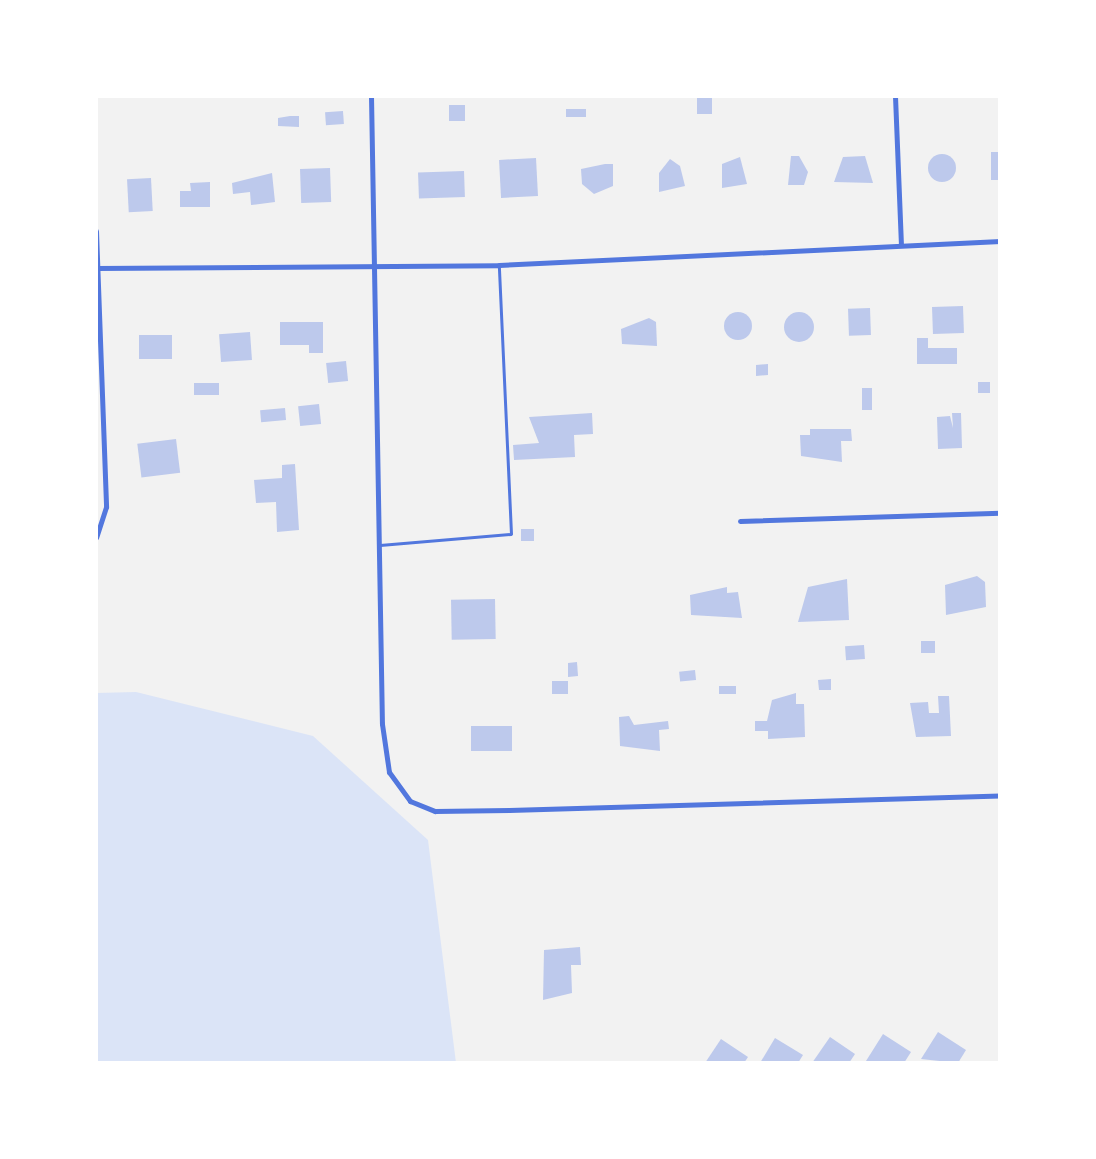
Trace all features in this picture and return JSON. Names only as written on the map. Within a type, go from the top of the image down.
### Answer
[{"type":"street","points":[[371,96],[378,265],[382,724],[389,772],[410,800],[435,811],[1000,795]]},
{"type":"street","points":[[895,96],[901,246]]},
{"type":"street","points":[[96,231],[106,507],[96,537]]},
{"type":"street","points":[[98,267],[499,265],[1000,241]]},
{"type":"street","points":[[740,521],[1000,513]]},
{"type":"lane","points":[[380,545],[511,534],[499,265]]},
{"type":"shaded area","points":[[136,692],[313,736],[428,840],[456,1063],[96,1063],[96,693]]},
{"type":"building","points":[[697,96],[712,96],[712,114],[697,114]]},
{"type":"building","points":[[449,105],[465,105],[465,121],[449,121]]},
{"type":"building","points":[[566,109],[586,109],[586,117],[566,117]]},
{"type":"building","points":[[343,111],[344,124],[326,125],[325,112]]},
{"type":"building","points":[[299,116],[299,127],[278,126],[278,118]]},
{"type":"building","points":[[991,152],[1000,152],[1000,180],[991,180]]},
{"type":"building","points":[[942,154],[952,158],[956,168],[952,178],[942,182],[932,178],[928,168],[932,158]]},
{"type":"building","points":[[791,156],[799,156],[808,172],[804,185],[788,185]]},
{"type":"building","points":[[865,156],[873,183],[834,182],[843,157]]},
{"type":"building","points":[[740,157],[747,184],[722,188],[722,164]]},
{"type":"building","points":[[536,158],[538,196],[501,198],[499,160]]},
{"type":"building","points":[[670,159],[680,166],[685,186],[659,192],[659,173]]},
{"type":"building","points":[[613,164],[613,186],[594,194],[582,184],[581,169]]},
{"type":"building","points":[[330,168],[331,202],[301,203],[300,169]]},
{"type":"building","points":[[464,171],[465,197],[419,199],[418,173]]},
{"type":"building","points":[[272,173],[275,202],[251,205],[250,192],[233,194],[232,183]]},
{"type":"building","points":[[151,178],[153,211],[129,212],[127,179]]},
{"type":"building","points":[[210,182],[210,207],[180,207],[180,191],[191,191],[190,183]]},
{"type":"building","points":[[963,306],[964,333],[933,334],[932,307]]},
{"type":"building","points":[[870,308],[871,335],[849,336],[848,309]]},
{"type":"building","points":[[738,312],[748,316],[752,326],[748,336],[738,340],[728,336],[724,326],[728,316]]},
{"type":"building","points":[[799,312],[810,316],[814,327],[810,338],[799,342],[788,338],[784,327],[788,316]]},
{"type":"building","points":[[649,318],[656,322],[657,346],[622,344],[621,329]]},
{"type":"building","points":[[280,322],[323,322],[323,353],[309,353],[309,345],[280,345]]},
{"type":"building","points":[[250,332],[252,360],[221,362],[219,334]]},
{"type":"building","points":[[139,335],[172,335],[172,359],[139,359]]},
{"type":"building","points":[[917,338],[928,338],[928,348],[957,348],[957,364],[917,364]]},
{"type":"building","points":[[346,361],[348,381],[328,383],[326,363]]},
{"type":"building","points":[[768,364],[768,375],[756,376],[756,365]]},
{"type":"building","points":[[978,382],[990,382],[990,393],[978,393]]},
{"type":"building","points":[[194,383],[219,383],[219,395],[194,395]]},
{"type":"building","points":[[862,388],[872,388],[872,410],[862,410]]},
{"type":"building","points":[[319,404],[321,424],[300,426],[298,406]]},
{"type":"building","points":[[285,408],[286,420],[261,422],[260,410]]},
{"type":"building","points":[[592,413],[593,434],[574,435],[575,457],[514,460],[513,445],[539,443],[529,417]]},
{"type":"building","points":[[952,413],[961,413],[962,448],[938,449],[937,417],[950,416],[953,428]]},
{"type":"building","points":[[810,429],[851,429],[852,441],[841,441],[842,462],[801,456],[800,435],[810,435]]},
{"type":"building","points":[[176,439],[180,473],[141,477],[137,444]]},
{"type":"building","points":[[295,464],[299,530],[277,532],[276,502],[256,503],[254,480],[282,478],[282,465]]},
{"type":"building","points":[[521,529],[534,529],[534,541],[521,541]]},
{"type":"building","points":[[977,576],[985,582],[986,607],[946,615],[945,585]]},
{"type":"building","points":[[847,579],[849,620],[798,622],[808,587]]},
{"type":"building","points":[[727,587],[727,593],[738,592],[742,618],[691,615],[690,595]]},
{"type":"building","points":[[495,599],[496,639],[452,640],[451,600]]},
{"type":"building","points":[[921,641],[935,641],[935,653],[921,653]]},
{"type":"building","points":[[864,645],[865,659],[846,660],[845,646]]},
{"type":"building","points":[[577,662],[578,676],[568,677],[568,663]]},
{"type":"building","points":[[695,670],[696,680],[680,682],[679,672]]},
{"type":"building","points":[[831,679],[831,690],[819,690],[818,680]]},
{"type":"building","points":[[552,681],[568,681],[568,694],[552,694]]},
{"type":"building","points":[[719,686],[736,686],[736,694],[719,694]]},
{"type":"building","points":[[796,693],[796,704],[804,704],[805,737],[768,739],[768,731],[755,731],[755,721],[767,721],[772,700]]},
{"type":"building","points":[[938,696],[949,696],[951,736],[916,737],[910,703],[928,702],[929,713],[939,713]]},
{"type":"building","points":[[629,716],[634,725],[668,721],[669,729],[659,730],[660,751],[620,746],[619,717]]},
{"type":"building","points":[[471,726],[512,726],[512,751],[471,751]]},
{"type":"building","points":[[580,947],[581,965],[571,965],[572,993],[543,1000],[544,950]]},
{"type":"building","points":[[938,1032],[966,1050],[958,1063],[921,1059]]},
{"type":"building","points":[[883,1034],[911,1052],[904,1063],[866,1061]]},
{"type":"building","points":[[830,1037],[855,1054],[849,1063],[812,1063]]},
{"type":"building","points":[[775,1038],[803,1055],[798,1063],[760,1063]]},
{"type":"building","points":[[721,1039],[748,1057],[744,1063],[705,1063]]}]
